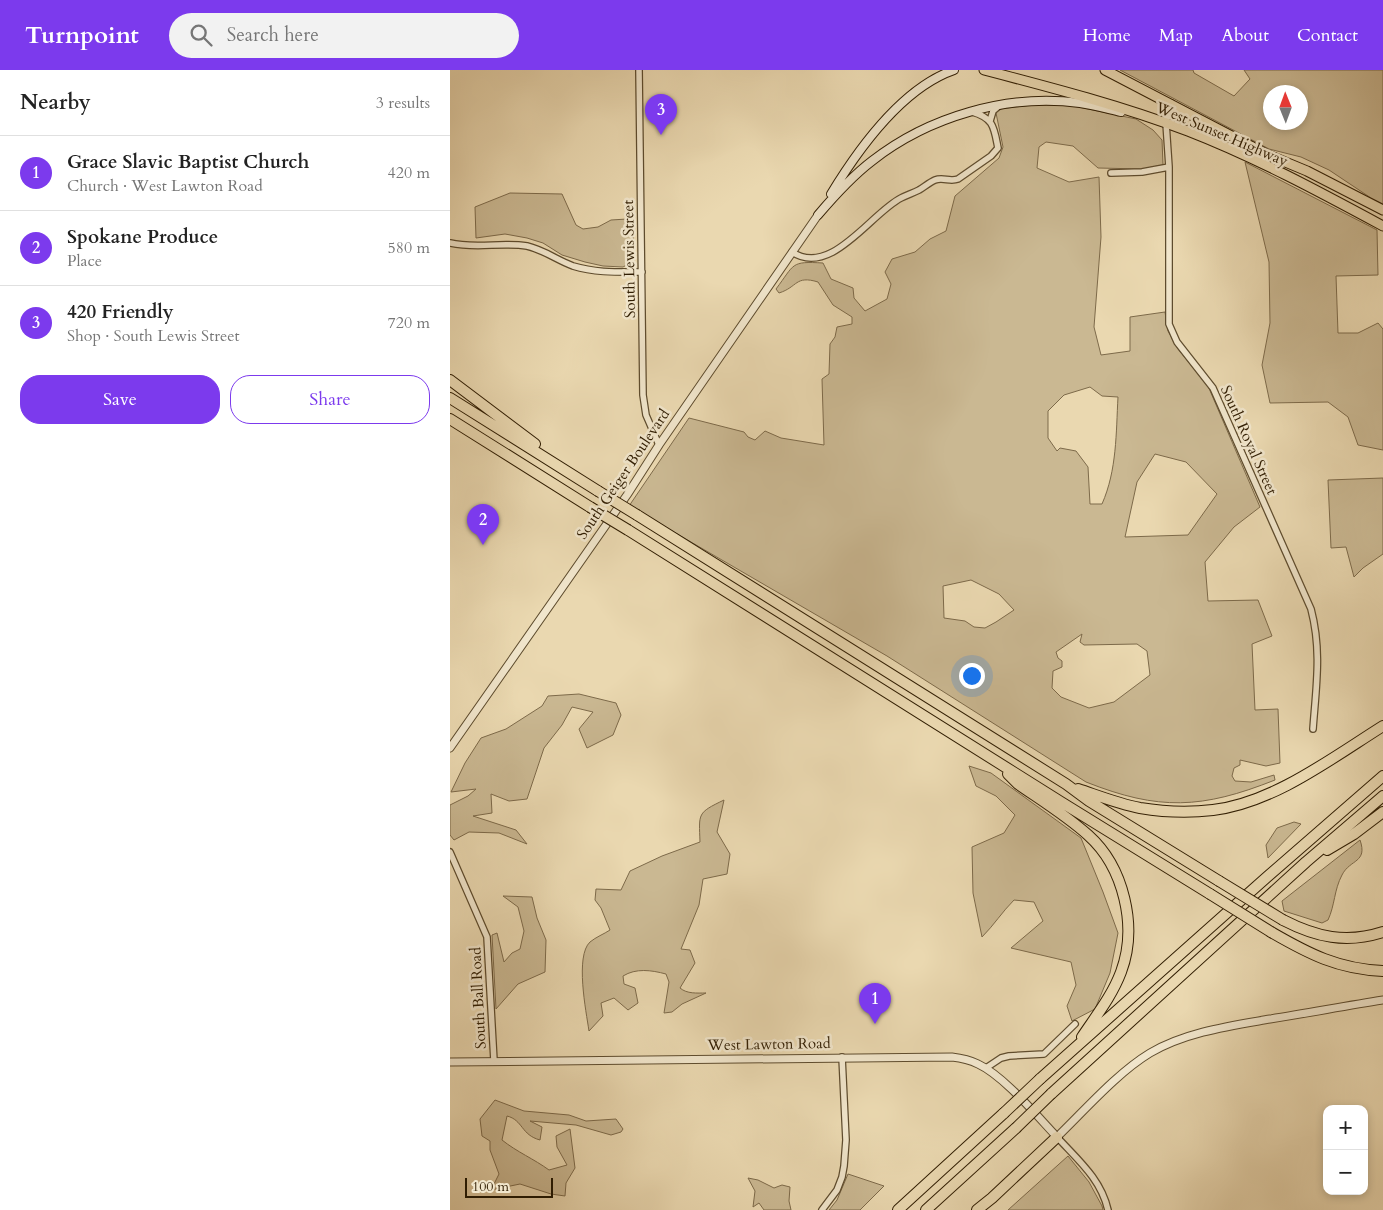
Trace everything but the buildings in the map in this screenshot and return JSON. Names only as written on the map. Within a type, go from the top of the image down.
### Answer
[{"type":"highway","points":[[450,380],[548,454],[568,472]]},
{"type":"highway","points":[[450,398],[1066,784],[1089,801],[1283,920],[1317,935],[1336,938],[1372,936],[1383,932]]},
{"type":"highway","points":[[450,419],[1271,932],[1319,958],[1347,967],[1383,971]]},
{"type":"highway","points":[[1066,784],[1140,808],[1165,811],[1214,810],[1245,802],[1272,792],[1306,774],[1383,726]]},
{"type":"highway","points":[[995,761],[1018,784],[1071,821],[1100,847],[1110,862],[1124,898],[1128,926],[1127,946],[1122,970],[1109,998],[1075,1048]]},
{"type":"highway","points":[[898,1210],[1040,1079],[1383,776]]},
{"type":"highway","points":[[926,1210],[1306,862],[1383,796]]},
{"type":"highway","points":[[1306,862],[1354,834],[1383,812]]},
{"type":"highway","points":[[976,1210],[992,1198],[1058,1137]]},
{"type":"main road","points":[[818,215],[849,167],[889,114],[928,83],[954,70]]},
{"type":"main road","name":"West Sunset Highway","points":[[984,70],[1088,97],[1166,123],[1260,163],[1383,226]]},
{"type":"main road","name":"West Sunset Highway","points":[[1105,70],[1266,154],[1307,171],[1383,210]]},
{"type":"main road","points":[[818,215],[846,182],[885,151],[926,127],[972,112],[1000,105],[1039,101],[1080,103],[1155,119]]},
{"type":"street","name":"South Lewis Street","points":[[639,70],[644,395],[646,415],[659,445]]},
{"type":"street","name":"South Royal Street","points":[[1171,104],[1166,123],[1169,167],[1169,324],[1177,342],[1209,381],[1216,394],[1311,609],[1318,645],[1313,729]]},
{"type":"street","points":[[990,120],[993,112],[1000,105]]},
{"type":"street","points":[[792,252],[807,259],[829,253],[856,236],[900,198],[935,180],[958,179],[985,160],[998,149],[995,133],[990,120],[972,112]]},
{"type":"street","points":[[1111,173],[1142,172],[1169,167]]},
{"type":"street","name":"South Geiger Boulevard","points":[[450,748],[627,495],[659,445],[818,215]]},
{"type":"street","points":[[450,243],[474,246],[508,244],[526,246],[539,249],[572,266],[592,271],[642,272]]},
{"type":"street","name":"South Ball Road","points":[[450,852],[487,937],[494,1061]]},
{"type":"street","points":[[1108,1210],[1105,1196],[1099,1184],[1058,1137],[1117,1079],[1140,1060],[1172,1043],[1228,1026],[1383,1000]]},
{"type":"street","points":[[986,1068],[1001,1058],[1009,1056],[1044,1054],[1075,1024]]},
{"type":"street","name":"West Lawton Road","points":[[450,1062],[952,1057],[966,1059],[986,1068],[997,1076],[1058,1137]]},
{"type":"street","points":[[822,1210],[837,1190],[844,1166],[846,1140],[842,1058]]},
{"type":"shaded area","points":[[1120,70],[1193,70],[1194,73],[1234,96],[1250,79],[1244,70],[1383,70],[1383,204],[1329,170],[1301,157],[1269,149]]},
{"type":"shaded area","points":[[1032,105],[1069,105],[1136,119],[1153,130],[1162,140],[1163,165],[1142,169],[1098,168],[1073,146],[1046,142],[1039,147],[1037,168],[1069,182],[1099,177],[1101,237],[1094,327],[1101,355],[1130,351],[1130,317],[1165,312],[1168,331],[1178,349],[1208,386],[1260,507],[1234,527],[1205,562],[1208,601],[1258,600],[1272,636],[1252,644],[1255,710],[1278,709],[1280,763],[1266,766],[1240,760],[1240,765],[1234,768],[1232,776],[1235,781],[1251,782],[1274,775],[1275,780],[1225,797],[1181,803],[1136,798],[1086,782],[887,656],[629,506],[689,418],[744,432],[748,437],[755,440],[765,431],[781,438],[824,445],[822,379],[829,374],[830,344],[835,337],[837,327],[852,324],[852,317],[833,305],[818,282],[811,280],[801,281],[779,293],[776,289],[794,266],[804,263],[823,263],[831,279],[853,288],[854,298],[865,311],[887,299],[891,284],[885,272],[892,259],[915,252],[930,239],[946,231],[955,196],[999,158],[1003,147],[996,113],[999,109]],"holes":[[[1090,387],[1102,396],[1118,397],[1113,465],[1111,478],[1102,504],[1090,504],[1088,467],[1076,451],[1060,448],[1057,451],[1048,438],[1048,411],[1064,395]],[[1155,454],[1186,462],[1217,494],[1188,535],[1125,537],[1137,482]],[[971,580],[999,594],[1014,610],[985,628],[974,627],[965,621],[944,618],[943,586]],[[1082,634],[1080,642],[1084,645],[1137,644],[1147,651],[1150,675],[1114,702],[1089,708],[1061,697],[1052,688],[1053,671],[1062,667],[1062,661],[1058,658],[1056,652]]]},
{"type":"shaded area","points":[[1245,162],[1377,230],[1378,275],[1336,276],[1338,333],[1358,333],[1378,323],[1383,329],[1383,450],[1358,445],[1348,417],[1328,402],[1270,403],[1262,365],[1270,323],[1269,262]]},
{"type":"shaded area","points":[[510,193],[562,194],[576,225],[583,229],[598,227],[611,220],[627,219],[633,226],[634,261],[623,267],[603,266],[562,255],[543,243],[527,238],[505,234],[476,238],[475,207]]},
{"type":"shaded area","points":[[1383,478],[1383,554],[1354,577],[1346,547],[1331,548],[1328,480]]},
{"type":"shaded area","points":[[579,694],[616,703],[621,715],[613,735],[587,748],[579,729],[593,712],[572,707],[562,725],[544,748],[527,799],[509,801],[491,794],[492,813],[473,816],[516,830],[527,844],[499,833],[469,832],[454,840],[450,835],[450,805],[468,796],[476,789],[451,792],[465,763],[481,738],[506,729],[542,706],[548,696]]},
{"type":"shaded area","points":[[969,766],[991,773],[1081,838],[1103,892],[1118,933],[1110,973],[1095,1009],[1072,1021],[1067,1006],[1076,985],[1071,962],[1011,948],[1043,921],[1034,902],[1014,900],[982,937],[973,893],[972,847],[1004,833],[1015,815],[996,796],[976,786]]},
{"type":"shaded area","points":[[724,800],[717,832],[730,854],[727,874],[703,879],[699,905],[681,949],[690,950],[695,963],[680,988],[689,992],[706,993],[682,1004],[672,1012],[664,1013],[669,982],[666,974],[649,971],[628,973],[623,976],[624,984],[635,988],[638,1003],[628,1010],[614,998],[601,1003],[603,1016],[589,1031],[584,998],[583,959],[590,942],[610,930],[601,908],[595,900],[596,889],[621,890],[630,871],[662,856],[700,842],[700,819],[704,811]]},
{"type":"shaded area","points":[[1294,822],[1301,824],[1268,858],[1266,845],[1277,828]]},
{"type":"shaded area","points":[[1360,840],[1362,853],[1342,875],[1337,886],[1328,920],[1322,923],[1284,911],[1282,901]]},
{"type":"shaded area","points":[[503,896],[532,897],[537,918],[546,940],[545,972],[518,984],[496,1009],[492,935],[497,933],[504,962],[512,953],[520,949],[524,931],[518,907]]},
{"type":"shaded area","points":[[495,1100],[524,1111],[569,1115],[586,1121],[616,1119],[623,1129],[621,1132],[611,1135],[576,1125],[530,1121],[542,1127],[540,1140],[529,1135],[516,1121],[507,1116],[502,1140],[549,1170],[567,1165],[557,1147],[556,1136],[570,1129],[575,1168],[566,1183],[565,1196],[551,1194],[520,1184],[491,1190],[499,1174],[490,1150],[490,1141],[482,1136],[480,1119]]},
{"type":"shaded area","points":[[1068,1156],[1089,1182],[1103,1210],[1008,1210]]},
{"type":"shaded area","points":[[848,1174],[884,1186],[860,1210],[829,1210],[837,1200]]},
{"type":"shaded area","points":[[748,1178],[758,1180],[774,1188],[782,1185],[790,1187],[789,1201],[791,1210],[764,1210],[759,1203],[753,1207],[755,1191]]},
{"type":"place","name":"420 Friendly","points":[[661,135]]},
{"type":"place","name":"Spokane Produce","points":[[483,545]]},
{"type":"place","name":"Grace Slavic Baptist Church","points":[[875,1024]]}]
